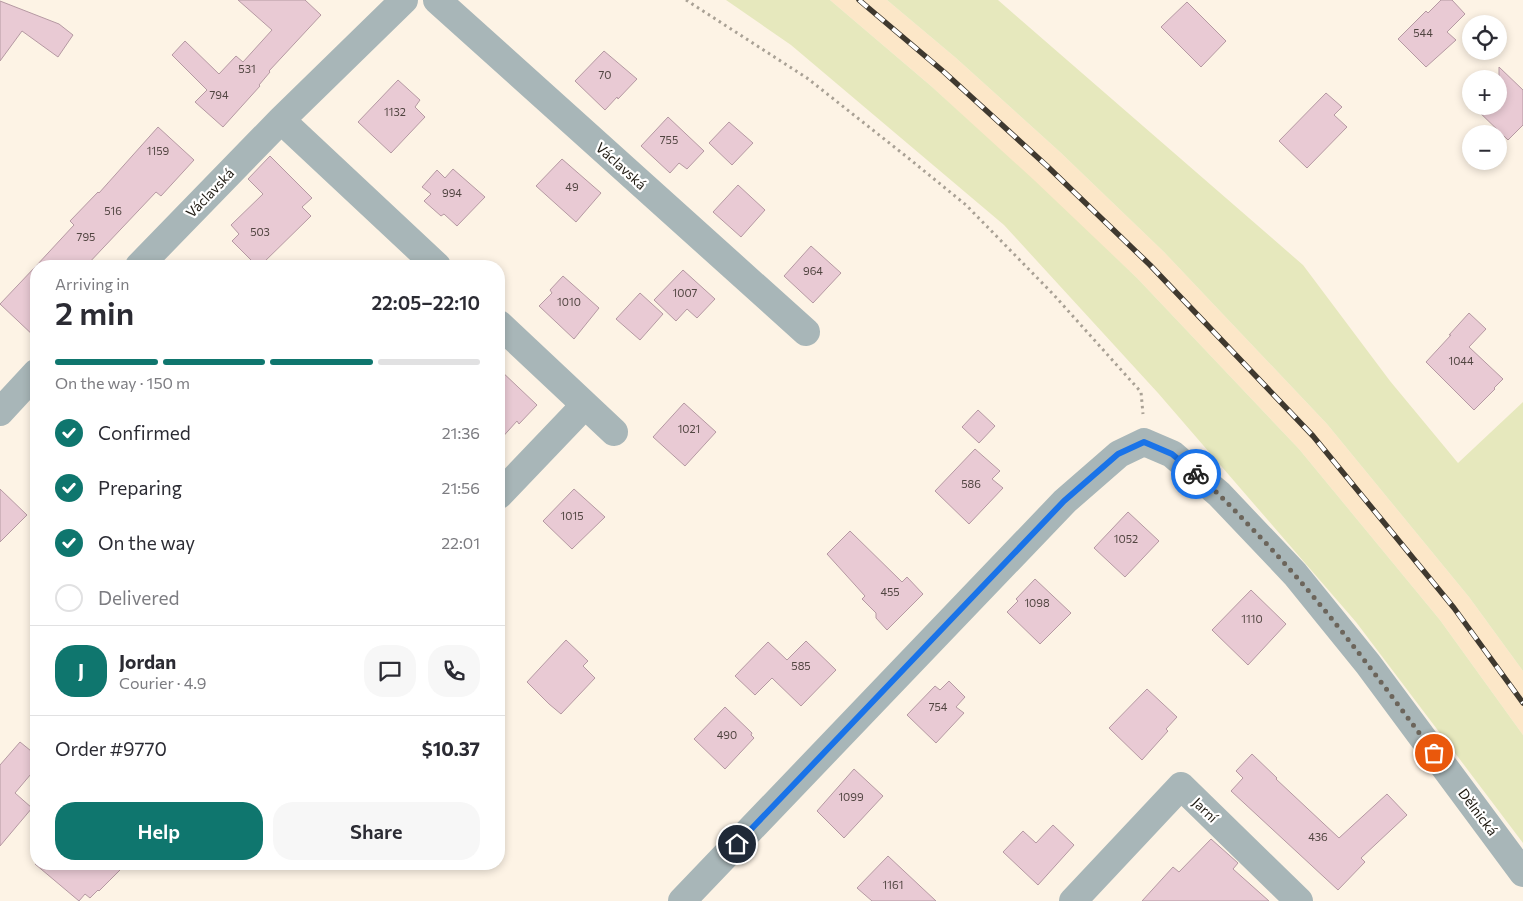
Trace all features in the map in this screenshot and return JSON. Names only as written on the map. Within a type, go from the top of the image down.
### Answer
[{"type":"street","name":"Václavská","points":[[145,260],[281,120],[404,0]]},
{"type":"street","name":"Václavská","points":[[437,0],[806,332]]},
{"type":"street","points":[[281,120],[431,260]]},
{"type":"street","points":[[505,330],[614,432]]},
{"type":"street","points":[[0,412],[30,380]]},
{"type":"street","points":[[505,489],[585,405]]},
{"type":"street","points":[[682,901],[1064,501],[1118,454],[1144,442]]},
{"type":"street","name":"Dělnická","points":[[1144,442],[1172,454],[1219,494],[1295,574],[1368,664],[1523,873]]},
{"type":"street","name":"Jarní","points":[[1073,901],[1181,786],[1299,901]]},
{"type":"path","points":[[686,0],[807,78],[908,156],[966,205],[1053,294],[1142,392],[1144,442]]},
{"type":"shaded area","points":[[830,0],[887,0],[956,58],[1060,152],[1164,252],[1327,424],[1469,597],[1523,671],[1523,735],[1440,620],[1299,449],[1137,278],[931,86]]},
{"type":"green space","points":[[726,0],[830,0],[931,86],[1137,278],[1299,449],[1440,620],[1523,735],[1523,843],[1356,622],[1158,393],[1004,225],[791,45]]},
{"type":"green space","points":[[887,0],[998,0],[1303,265],[1390,381],[1458,463],[1523,402],[1523,671],[1469,597],[1327,424],[1164,252],[1060,152],[956,58]]},
{"type":"building","points":[[238,0],[305,0],[321,15],[269,71],[260,86],[223,127],[195,102],[207,90],[172,55],[185,41],[219,74],[236,56],[243,62],[272,30]]},
{"type":"building","points":[[1441,0],[1452,0],[1465,14],[1447,32],[1456,40],[1426,67],[1398,39],[1426,11],[1428,13]]},
{"type":"building","points":[[0,1],[59,24],[73,35],[58,57],[22,31],[0,61]]},
{"type":"building","points":[[1187,2],[1226,41],[1201,67],[1161,27]]},
{"type":"building","points":[[604,51],[637,79],[605,110],[575,81]]},
{"type":"building","points":[[1507,75],[1523,90],[1523,125],[1508,140],[1507,125],[1493,125],[1482,115],[1507,115]]},
{"type":"building","points":[[398,80],[420,100],[415,107],[425,117],[391,153],[358,122]]},
{"type":"building","points":[[1326,93],[1342,107],[1334,115],[1347,127],[1307,168],[1279,141]]},
{"type":"building","points":[[668,117],[704,151],[687,169],[679,163],[670,173],[641,146]]},
{"type":"building","points":[[729,122],[753,143],[732,165],[709,143]]},
{"type":"building","points":[[158,127],[194,160],[161,196],[156,192],[92,260],[42,260],[74,225],[70,221],[99,193]]},
{"type":"building","points":[[270,156],[312,198],[302,207],[311,216],[266,260],[251,260],[232,241],[239,234],[231,225],[263,194],[248,179]]},
{"type":"building","points":[[562,159],[601,193],[576,222],[536,186]]},
{"type":"building","points":[[453,169],[485,197],[457,226],[444,214],[441,216],[424,201],[431,194],[422,187],[437,170],[445,178]]},
{"type":"building","points":[[738,185],[765,210],[741,237],[713,212]]},
{"type":"building","points":[[811,246],[841,273],[813,303],[784,276]]},
{"type":"building","points":[[683,270],[715,299],[697,318],[687,309],[676,321],[654,300]]},
{"type":"building","points":[[30,272],[30,332],[0,304]]},
{"type":"building","points":[[563,276],[599,308],[574,339],[539,306],[552,293],[550,290]]},
{"type":"building","points":[[640,293],[663,314],[640,340],[616,319]]},
{"type":"building","points":[[1469,313],[1486,329],[1469,347],[1503,379],[1474,410],[1426,362]]},
{"type":"building","points":[[505,375],[537,405],[519,424],[517,421],[505,434]]},
{"type":"building","points":[[684,403],[716,432],[685,466],[653,437]]},
{"type":"building","points":[[978,410],[995,426],[979,443],[962,427]]},
{"type":"building","points":[[975,449],[1000,471],[992,479],[1003,488],[969,524],[935,491]]},
{"type":"building","points":[[0,489],[27,515],[0,542]]},
{"type":"building","points":[[574,489],[605,517],[572,549],[543,521]]},
{"type":"building","points":[[1128,512],[1159,541],[1125,577],[1094,548]]},
{"type":"building","points":[[850,531],[902,582],[907,577],[923,594],[887,630],[876,618],[876,613],[862,599],[865,596],[827,554]]},
{"type":"building","points":[[1035,579],[1071,613],[1040,644],[1007,612],[1018,601],[1016,599]]},
{"type":"building","points":[[1251,590],[1286,624],[1248,665],[1212,630]]},
{"type":"building","points":[[566,640],[588,661],[583,666],[595,678],[561,714],[527,682]]},
{"type":"building","points":[[806,641],[836,670],[801,706],[772,678],[755,695],[735,676],[768,642],[787,660]]},
{"type":"building","points":[[949,681],[965,697],[956,707],[964,713],[936,743],[907,715],[935,686],[940,690]]},
{"type":"building","points":[[1147,689],[1177,717],[1166,729],[1168,731],[1142,760],[1109,728]]},
{"type":"building","points":[[725,707],[752,733],[751,735],[754,738],[725,769],[694,739]]},
{"type":"building","points":[[20,742],[30,750],[30,775],[15,793],[30,806],[30,810],[0,846],[0,765]]},
{"type":"building","points":[[1252,754],[1339,838],[1387,794],[1407,815],[1361,858],[1365,862],[1338,890],[1231,791],[1243,778],[1236,771]]},
{"type":"building","points":[[854,769],[883,796],[844,838],[817,811]]},
{"type":"building","points":[[1053,825],[1074,845],[1038,885],[1003,852],[1023,831],[1036,843]]},
{"type":"building","points":[[1211,839],[1238,863],[1233,869],[1269,901],[1142,901],[1173,867],[1179,872]]},
{"type":"building","points":[[888,856],[936,901],[872,901],[857,888]]},
{"type":"building","points":[[42,870],[120,870],[90,898],[85,894],[79,901]]},
{"type":"railway","points":[[859,0],[944,72],[1047,166],[1150,265],[1313,436],[1454,608],[1523,703]]},
{"type":"way so far","points":[[1196,474],[1219,494],[1295,574],[1368,664],[1434,753]]},
{"type":"route","points":[[737,844],[1064,501],[1118,454],[1144,442],[1172,454],[1196,474]]}]
